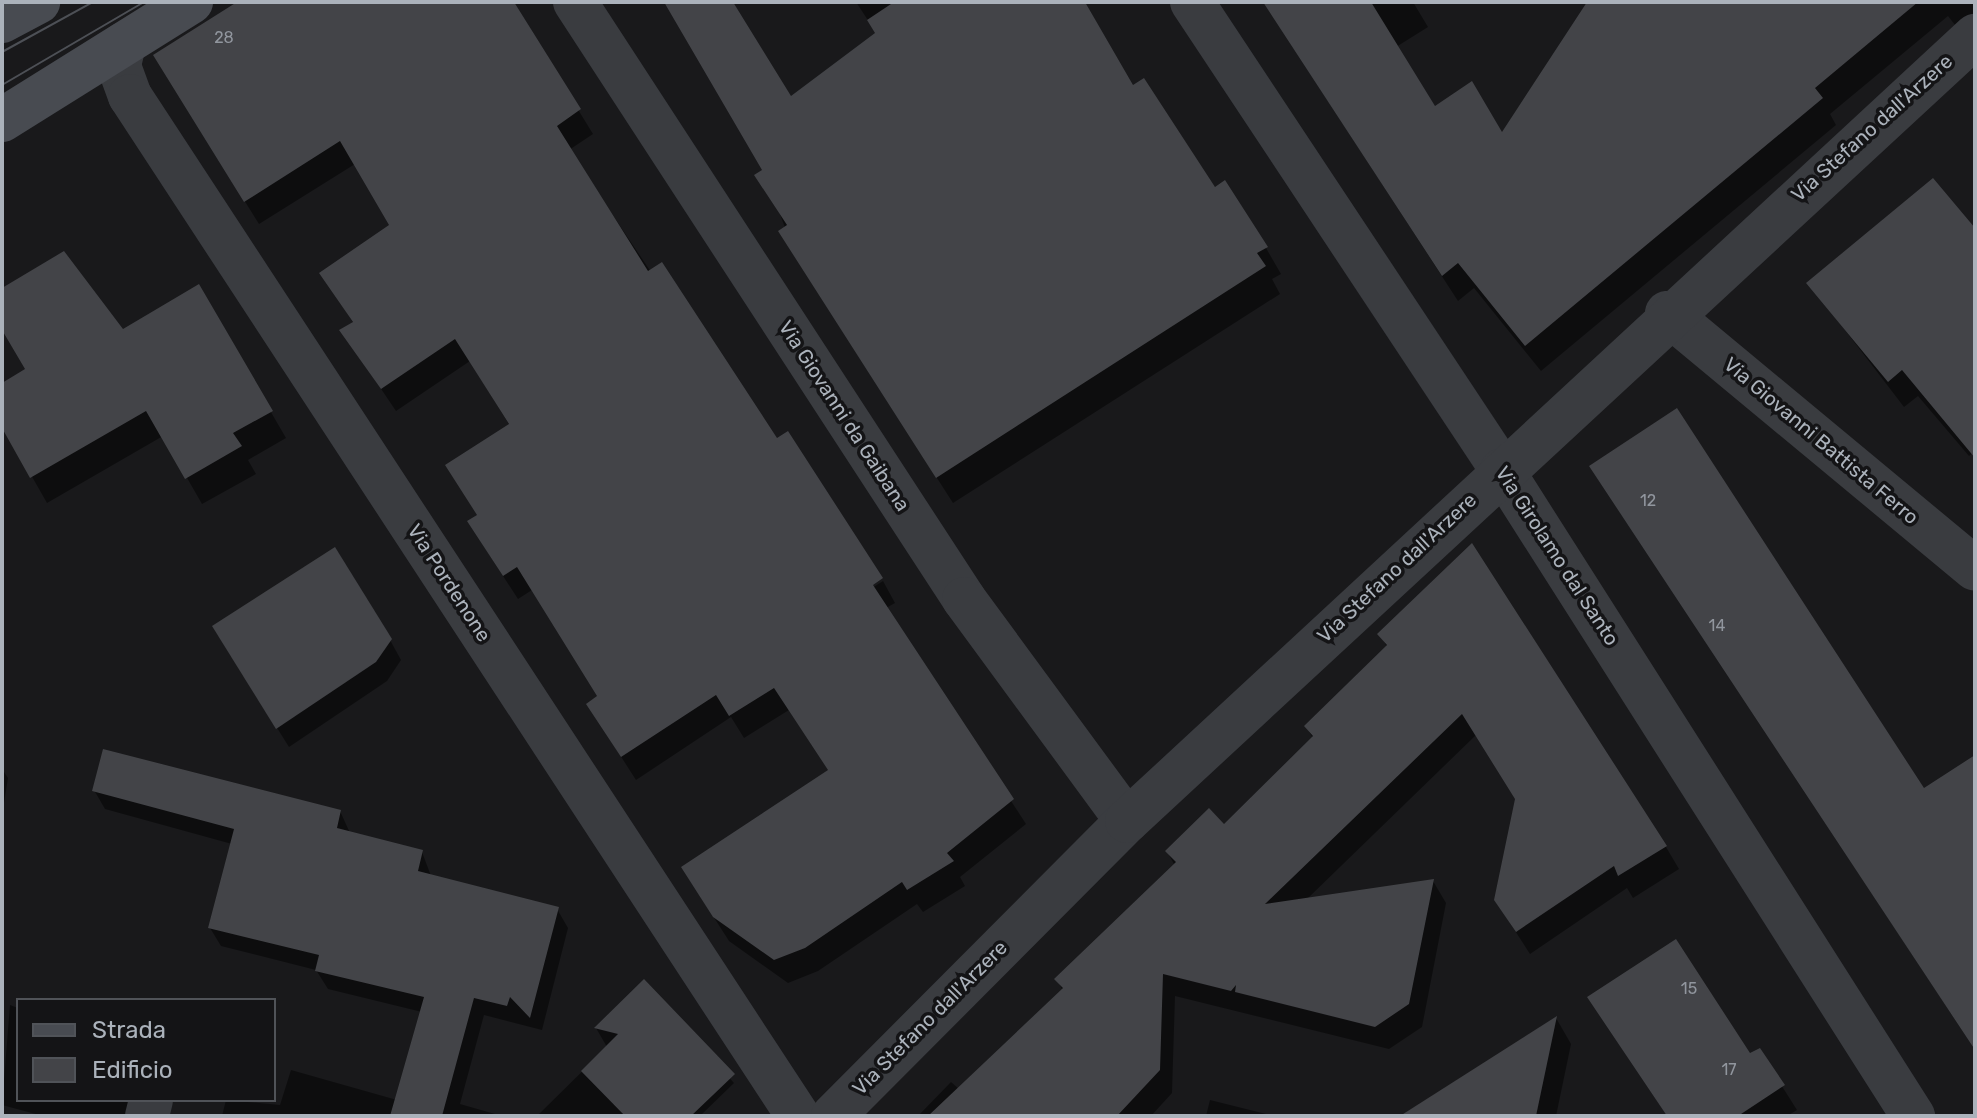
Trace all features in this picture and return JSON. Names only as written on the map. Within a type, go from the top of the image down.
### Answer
[{"type":"street","points":[[2,21],[38,2]]},
{"type":"street","points":[[2,120],[191,2]]},
{"type":"street","name":"Via Giovanni da Gaibana","points":[[575,2],[964,599],[1127,821]]},
{"type":"street","name":"Via Girolamo dal Santo","points":[[1192,2],[1502,470],[1913,1116]]},
{"type":"street","name":"Via Stefano dall'Arzere","points":[[833,1116],[1127,821],[1667,313],[1975,36]]},
{"type":"street","name":"Via Pordenone","points":[[124,44],[119,66],[130,96],[798,1116]]},
{"type":"street","name":"Via Giovanni Battista Ferro","points":[[1667,313],[1975,569]]},
{"type":"building","points":[[237,2],[514,2],[581,109],[557,126],[648,271],[662,262],[777,438],[788,431],[883,578],[873,585],[1014,799],[947,853],[954,861],[907,890],[902,882],[805,948],[774,960],[713,917],[681,867],[828,770],[774,688],[729,716],[716,695],[621,757],[586,704],[597,696],[517,567],[503,576],[467,521],[477,515],[445,465],[509,424],[455,339],[381,389],[339,330],[353,322],[319,273],[389,225],[340,141],[244,202],[153,55]]},
{"type":"building","points":[[664,2],[733,2],[791,96],[875,33],[867,20],[894,2],[1085,2],[1133,85],[1144,78],[1215,187],[1225,180],[1268,247],[1257,253],[1266,266],[936,478],[778,231],[787,225],[754,175],[762,170]]},
{"type":"building","points":[[1263,2],[1371,2],[1435,106],[1472,81],[1502,132],[1587,2],[1918,2],[1815,88],[1823,98],[1525,346],[1458,263],[1442,276]]},
{"type":"building","points":[[1933,178],[1975,228],[1975,458],[1902,370],[1888,382],[1806,283]]},
{"type":"building","points":[[64,251],[123,329],[199,284],[273,411],[233,433],[242,446],[185,479],[146,411],[30,478],[2,428],[2,383],[25,369],[2,330],[2,288]]},
{"type":"building","points":[[1677,408],[1924,788],[1975,755],[1975,1050],[1589,466]]},
{"type":"building","points":[[1472,543],[1667,846],[1618,876],[1614,866],[1516,932],[1494,900],[1515,799],[1462,714],[1265,904],[1434,879],[1409,1004],[1375,1027],[1235,992],[1236,985],[1231,991],[1163,974],[1160,1070],[1117,1116],[928,1116],[1063,988],[1054,979],[1176,862],[1165,851],[1209,808],[1224,824],[1313,736],[1304,726],[1387,645],[1377,634]]},
{"type":"building","points":[[335,547],[392,639],[376,662],[276,729],[212,626]]},
{"type":"building","points":[[103,749],[341,810],[337,828],[423,850],[418,871],[559,907],[530,1018],[510,997],[507,1006],[474,998],[442,1116],[390,1116],[424,997],[315,971],[319,955],[208,928],[234,829],[92,791]]},
{"type":"building","points":[[1676,939],[1750,1053],[1760,1048],[1785,1085],[1738,1116],[1667,1116],[1587,997]]},
{"type":"building","points":[[644,979],[735,1074],[691,1116],[625,1116],[581,1071],[618,1034],[594,1028]]},
{"type":"building","points":[[1557,1016],[1536,1116],[1400,1116]]},
{"type":"tram line","points":[[2,52],[93,2]]},
{"type":"tram line","points":[[2,85],[144,2]]}]
